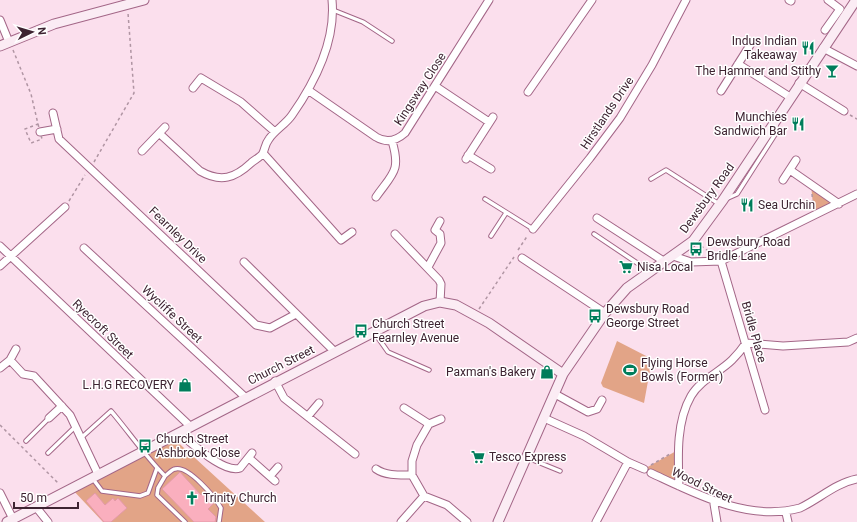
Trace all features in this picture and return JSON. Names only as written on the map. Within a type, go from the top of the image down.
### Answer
[{"type":"street","points":[[0,46],[54,24],[144,0]]},
{"type":"street","points":[[160,134],[200,172],[220,179],[228,178],[242,171],[263,153],[269,139],[292,116],[308,90],[327,47],[333,23],[332,0]]},
{"type":"street","name":"Kingsway Close","points":[[308,90],[376,137],[382,140],[392,141],[406,133],[489,0]]},
{"type":"street","points":[[528,92],[592,0]]},
{"type":"street","name":"Hirstlands Drive","points":[[533,229],[620,118],[652,65],[686,0]]},
{"type":"street","points":[[824,30],[840,8],[828,0]]},
{"type":"street","name":"Dewsbury Road","points":[[498,522],[564,374],[605,313],[627,288],[693,241],[722,202],[799,83],[856,0]]},
{"type":"street","points":[[0,20],[9,42]]},
{"type":"street","points":[[721,91],[752,42]]},
{"type":"street","points":[[823,48],[857,66]]},
{"type":"street","points":[[738,64],[790,97]]},
{"type":"street","points":[[193,88],[201,78],[241,102],[276,132]]},
{"type":"street","points":[[799,83],[844,111]]},
{"type":"street","points":[[435,86],[491,119],[467,157],[491,169]]},
{"type":"street","name":"Fearnley Drive","points":[[53,113],[59,139],[256,325],[270,328],[296,314]]},
{"type":"street","points":[[142,151],[165,128]]},
{"type":"street","points":[[40,132],[57,129]]},
{"type":"street","points":[[376,197],[396,166],[397,156],[392,141]]},
{"type":"street","points":[[263,153],[341,240],[352,232]]},
{"type":"street","points":[[783,180],[796,160]]},
{"type":"street","points":[[790,170],[838,204]]},
{"type":"street","points":[[673,256],[691,262],[721,261],[857,194]]},
{"type":"street","points":[[0,266],[65,207]]},
{"type":"street","points":[[597,218],[665,262]]},
{"type":"street","points":[[428,267],[441,243],[440,234],[435,230],[440,221]]},
{"type":"street","points":[[395,234],[428,267],[441,284],[440,302]]},
{"type":"street","name":"Ryecroft Street","points":[[0,246],[191,427]]},
{"type":"street","name":"Wycliffe Street","points":[[84,248],[245,397]]},
{"type":"street","points":[[522,258],[605,313]]},
{"type":"street","name":"Bridle Place","points":[[721,261],[765,410]]},
{"type":"street","points":[[244,262],[334,351]]},
{"type":"street","name":"Church Street","points":[[10,521],[142,451],[191,427],[275,381],[424,306],[440,302],[456,305],[475,314],[564,374]]},
{"type":"street","points":[[679,486],[678,450],[685,413],[691,395],[732,360],[746,343],[783,346],[848,342],[857,338]]},
{"type":"street","points":[[0,368],[10,360],[16,349]]},
{"type":"street","points":[[10,360],[23,374],[34,376],[70,415],[81,438],[95,476]]},
{"type":"street","points":[[275,381],[284,398],[355,454]]},
{"type":"street","points":[[555,394],[588,412],[598,409],[602,400]]},
{"type":"street","points":[[308,416],[319,403]]},
{"type":"street","points":[[49,418],[62,406]]},
{"type":"street","points":[[404,408],[429,424]]},
{"type":"street","name":"Wood Street","points":[[544,418],[584,436],[628,462],[714,504],[734,512],[757,516],[786,513],[799,508],[833,489],[857,479]]},
{"type":"street","points":[[441,419],[429,424],[414,453],[412,475],[424,496],[447,505],[467,522]]},
{"type":"street","points":[[179,433],[221,465],[230,469],[240,468],[250,456],[273,479],[278,467]]},
{"type":"street","points":[[596,522],[628,462]]},
{"type":"street","points":[[376,470],[381,473],[412,475]]},
{"type":"street","points":[[0,492],[10,521]]},
{"type":"street","points":[[401,522],[424,496]]},
{"type":"street","points":[[714,504],[717,522]]},
{"type":"street","points":[[36,507],[48,522]]},
{"type":"street","points":[[786,513],[788,522]]},
{"type":"lane","points":[[333,10],[363,22],[392,41]]},
{"type":"lane","points":[[651,179],[666,170],[722,202]]},
{"type":"lane","points":[[486,199],[533,229]]},
{"type":"lane","points":[[491,236],[506,213]]},
{"type":"lane","points":[[594,234],[650,272]]},
{"type":"lane","points":[[374,332],[388,352],[429,370]]},
{"type":"lane","points":[[81,438],[110,411],[136,440],[142,451],[165,476]]},
{"type":"lane","points":[[26,441],[49,418]]},
{"type":"lane","points":[[48,453],[75,427]]},
{"type":"lane","points":[[527,458],[560,471]]},
{"type":"lane","points":[[95,476],[102,491],[140,496],[148,492],[157,468]]},
{"type":"lane","points":[[185,522],[157,494],[158,488],[165,476],[175,469],[182,468],[215,497],[221,508],[219,522]]},
{"type":"path","points":[[65,207],[134,93],[127,4]]},
{"type":"path","points":[[9,42],[31,94],[38,124]]},
{"type":"path","points":[[811,184],[814,216]]},
{"type":"path","points":[[475,314],[533,229]]},
{"type":"path","points":[[693,241],[721,261]]},
{"type":"path","points":[[0,425],[66,491]]},
{"type":"path","points":[[647,471],[678,450]]},
{"type":"shaded area","points":[[811,184],[839,204],[814,216]]},
{"type":"shaded area","points":[[617,341],[652,359],[644,403],[603,387],[601,383]]},
{"type":"shaded area","points":[[172,437],[265,522],[103,522],[71,488]]},
{"type":"shaded area","points":[[678,450],[679,486],[644,469]]},
{"type":"building","name":"Trinity Church","points":[[180,472],[201,495],[205,492],[214,503],[208,509],[216,517],[215,522],[194,522],[162,489]]},
{"type":"building","points":[[95,493],[105,505],[113,498],[115,501],[118,498],[127,508],[111,522],[104,522],[86,501]]},
{"type":"place","name":"Indus Indian Takeaway","points":[[808,48]]},
{"type":"place","name":"The Hammer and Stithy","points":[[832,71]]},
{"type":"place","name":"Munchies Sandwich Bar","points":[[798,124]]},
{"type":"place","name":"Sea Urchin","points":[[747,205]]},
{"type":"place","name":"Dewsbury Road Bridle Lane","points":[[696,249]]},
{"type":"place","name":"Nisa Local","points":[[626,267]]},
{"type":"place","name":"Dewsbury Road George Street","points":[[595,316]]},
{"type":"place","name":"Church Street Fearnley Avenue","points":[[361,331]]},
{"type":"place","name":"Flying Horse Bowls (Former)","points":[[630,370]]},
{"type":"place","name":"Paxman's Bakery","points":[[547,372]]},
{"type":"place","name":"L.H.G RECOVERY","points":[[185,385]]},
{"type":"place","name":"Church Street Ashbrook Close","points":[[145,446]]},
{"type":"place","name":"Tesco Express","points":[[478,457]]},
{"type":"place","name":"Trinity Church","points":[[192,498]]}]
